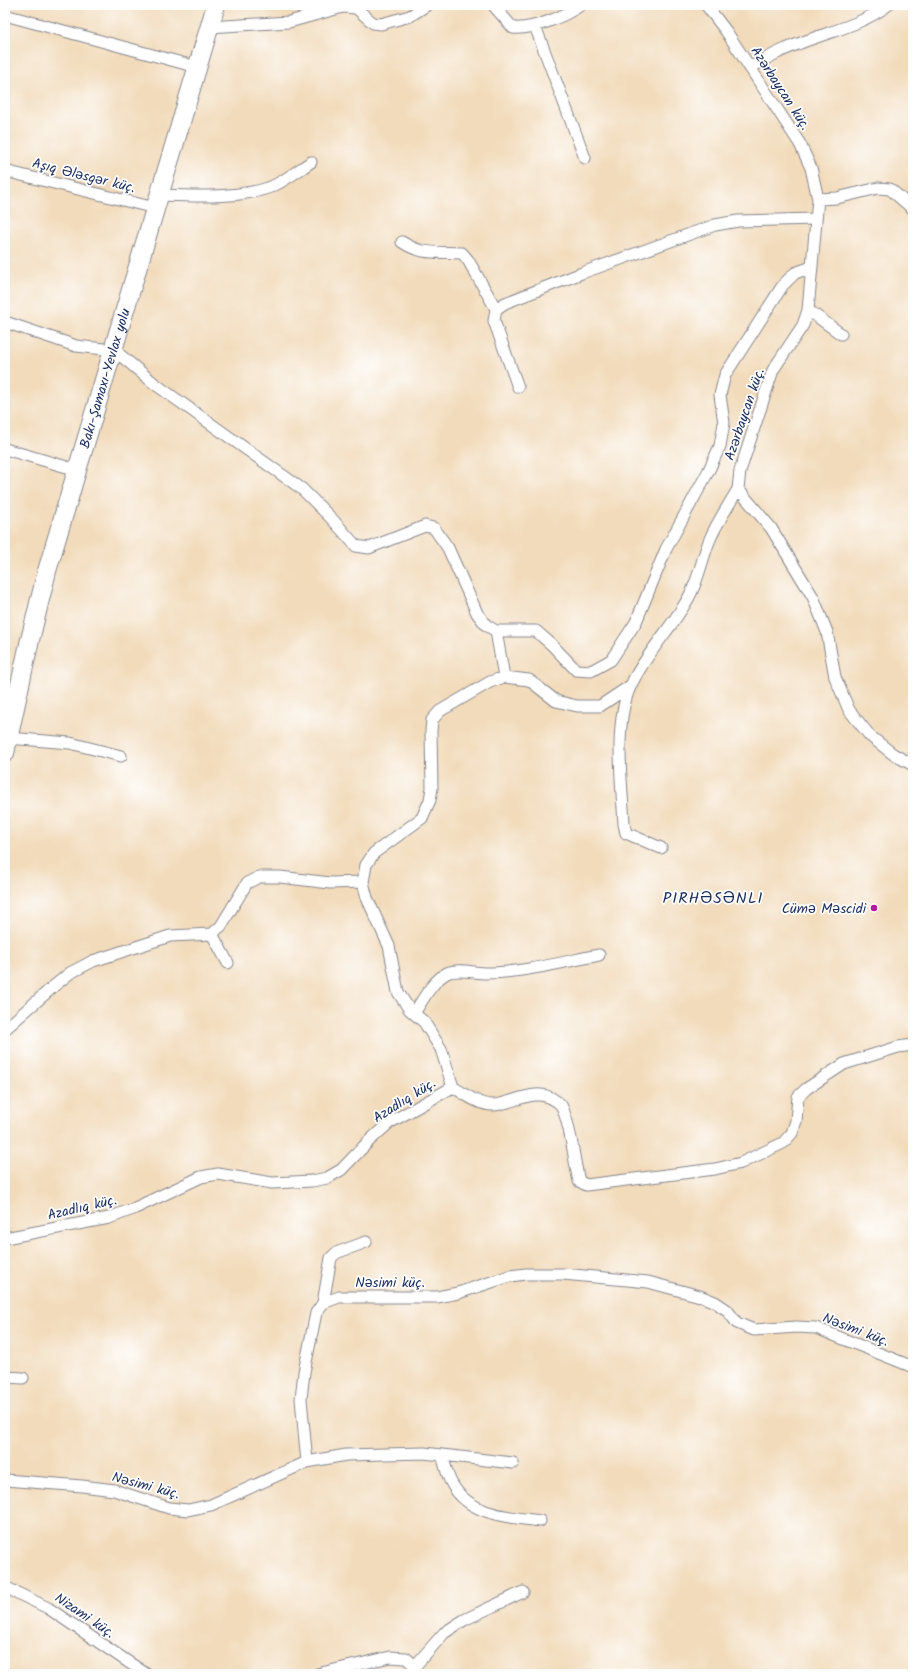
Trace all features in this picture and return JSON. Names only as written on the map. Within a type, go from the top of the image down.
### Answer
[{"type":"highway","name":"Bakı-Şamaxı-Yevlax yolu","points":[[6,746],[43,587],[216,5]]},
{"type":"street","points":[[209,26],[289,22],[343,7],[356,8],[373,23],[381,24],[410,16],[427,5]]},
{"type":"street","points":[[494,5],[513,28],[535,26],[581,5]]},
{"type":"street","name":"Azərbaycan küç.","points":[[706,5],[726,31],[800,144],[811,168],[818,199],[808,310],[803,325],[773,370],[740,471],[738,489]]},
{"type":"street","points":[[750,68],[786,49],[879,12],[888,5]]},
{"type":"street","points":[[5,15],[197,67]]},
{"type":"street","points":[[535,26],[585,158]]},
{"type":"street","name":"Aşıq Ələsgər küç.","points":[[5,171],[157,201],[255,191],[274,186],[311,162]]},
{"type":"street","points":[[818,199],[837,198],[878,188],[890,189],[913,209]]},
{"type":"street","points":[[496,309],[505,303],[582,273],[715,225],[738,221],[816,219]]},
{"type":"street","points":[[402,242],[411,248],[423,252],[462,253],[468,260],[496,309],[494,321],[518,387]]},
{"type":"street","points":[[5,322],[76,346],[114,350],[155,384],[302,490],[333,520],[356,546],[369,548],[425,526],[434,528],[448,548],[477,613],[486,625],[496,631],[536,632],[551,644],[576,670],[591,671],[611,660],[636,622],[666,549],[708,472],[720,446],[724,423],[720,395],[725,375],[783,285],[795,273],[812,267]]},
{"type":"street","points":[[808,310],[841,334]]},
{"type":"street","points":[[5,449],[77,470]]},
{"type":"street","points":[[661,848],[626,834],[624,824],[620,745],[622,717],[630,686],[644,662],[690,596],[710,539],[738,489],[771,528],[812,596],[827,632],[835,677],[849,710],[870,736],[893,754],[913,765]]},
{"type":"street","points":[[496,631],[504,677]]},
{"type":"street","points":[[453,1087],[441,1049],[424,1022],[409,1009],[398,992],[389,946],[367,898],[363,882],[366,865],[374,853],[422,818],[425,812],[430,800],[432,788],[432,720],[440,711],[490,682],[504,677],[529,680],[556,701],[577,706],[600,706],[630,686]]},
{"type":"street","points":[[6,746],[70,743],[121,756]]},
{"type":"street","points":[[5,1029],[70,973],[93,961],[170,936],[212,934],[222,926],[247,883],[259,877],[280,877],[330,882],[363,882]]},
{"type":"street","points":[[212,934],[228,963]]},
{"type":"street","points":[[414,1013],[436,981],[448,973],[464,971],[487,973],[515,970],[599,955]]},
{"type":"street","name":"Azadlıq küç.","points":[[5,1238],[109,1218],[133,1209],[201,1177],[218,1174],[272,1183],[312,1182],[327,1178],[341,1170],[369,1141],[390,1123],[453,1087],[483,1104],[489,1105],[527,1096],[542,1095],[552,1097],[561,1105],[568,1124],[579,1181],[586,1185],[715,1169],[741,1163],[783,1143],[792,1133],[796,1121],[798,1097],[806,1089],[844,1064],[898,1047],[913,1045]]},
{"type":"street","points":[[308,1462],[301,1399],[304,1372],[316,1313],[324,1303],[331,1258],[336,1253],[366,1242]]},
{"type":"street","name":"Nəsimi küç.","points":[[324,1303],[338,1297],[437,1297],[458,1293],[510,1276],[526,1274],[563,1274],[648,1282],[700,1296],[715,1302],[727,1310],[737,1323],[754,1330],[796,1327],[816,1328],[913,1367]]},
{"type":"street","points":[[5,1377],[23,1378]]},
{"type":"street","name":"Nəsimi küç.","points":[[5,1480],[114,1490],[169,1508],[188,1510],[211,1505],[308,1462],[346,1455],[424,1453],[513,1463]]},
{"type":"street","points":[[442,1455],[452,1484],[462,1499],[480,1509],[502,1517],[540,1521]]},
{"type":"street","name":"Nizami küç.","points":[[5,1587],[48,1608],[146,1674]]},
{"type":"street","points":[[317,1674],[390,1657],[406,1658],[415,1670],[444,1633],[464,1620],[523,1592]]},
{"type":"place","name":"Cümə Məscidi","points":[[874,908]]},
{"type":"district","name":"PIRHƏSƏNLI","points":[[713,897]]}]
